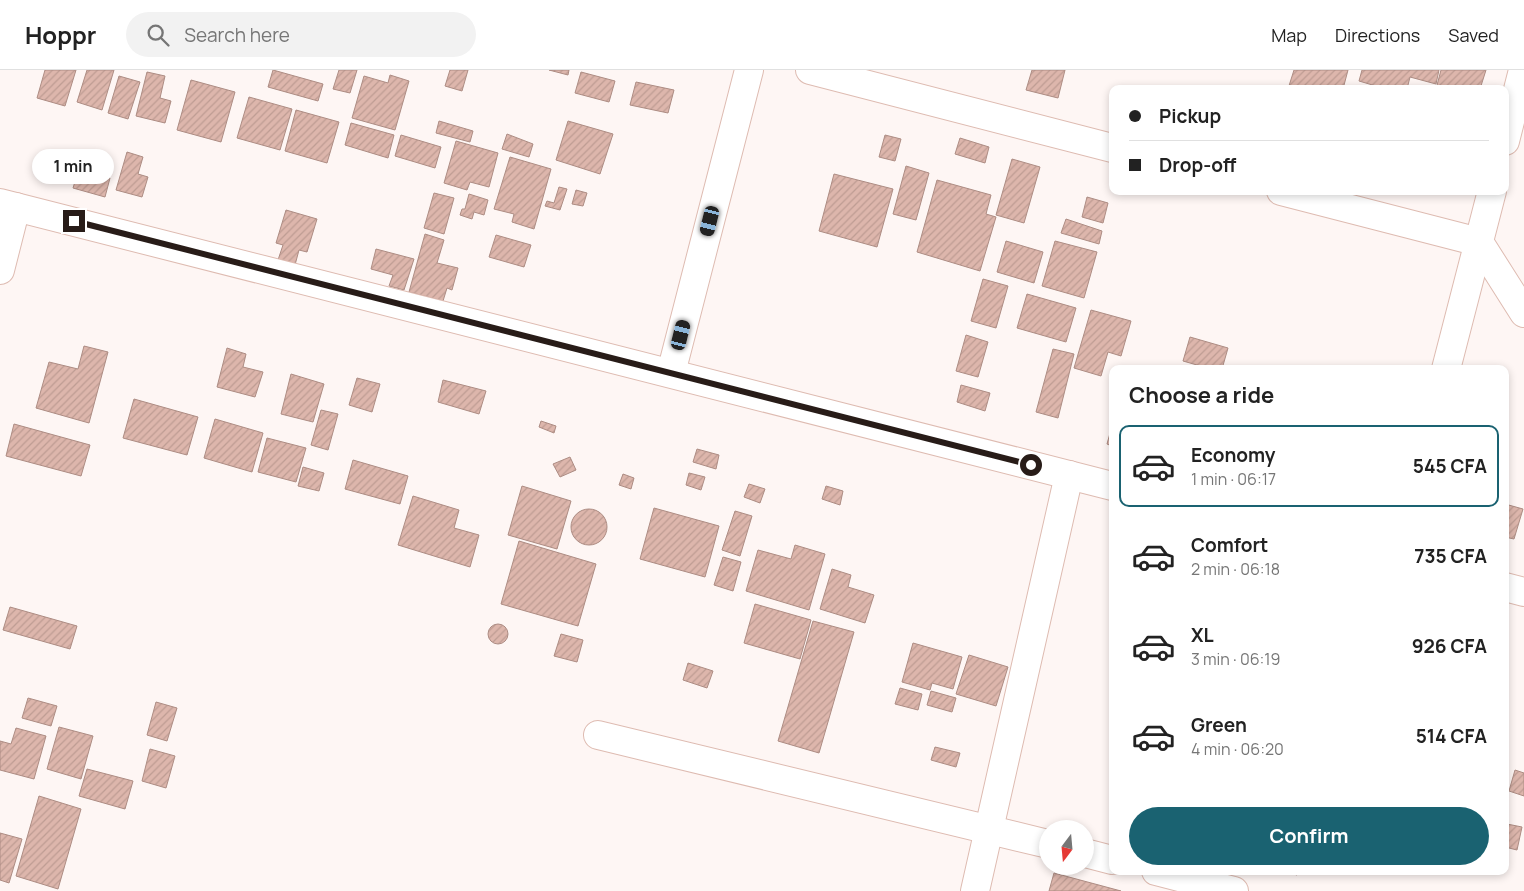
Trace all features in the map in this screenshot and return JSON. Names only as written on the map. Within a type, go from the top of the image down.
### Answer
[{"type":"street","points":[[671,373],[749,70]]},
{"type":"street","points":[[810,70],[1109,147]]},
{"type":"street","points":[[1509,126],[1524,70]]},
{"type":"street","points":[[1297,195],[1479,242],[1524,313]]},
{"type":"street","points":[[1447,365],[1491,195]]},
{"type":"street","points":[[0,270],[8,205],[1109,485]]},
{"type":"street","points":[[975,891],[1069,475]]},
{"type":"street","points":[[1509,588],[1524,592]]},
{"type":"street","points":[[598,735],[1039,842]]},
{"type":"street","points":[[1094,855],[1109,859]]},
{"type":"street","points":[[1172,875],[1234,891]]},
{"type":"building","points":[[45,70],[76,70],[65,106],[37,98]]},
{"type":"building","points":[[87,70],[114,70],[102,110],[77,102]]},
{"type":"building","points":[[273,70],[323,84],[318,101],[268,87]]},
{"type":"building","points":[[339,70],[357,70],[350,93],[333,89]]},
{"type":"building","points":[[450,70],[468,70],[462,91],[445,86]]},
{"type":"building","points":[[549,70],[569,70],[568,75]]},
{"type":"building","points":[[1032,70],[1065,70],[1058,98],[1026,90]]},
{"type":"building","points":[[1294,70],[1348,70],[1344,85],[1289,85]]},
{"type":"building","points":[[1362,70],[1439,70],[1436,84],[1410,77],[1408,85],[1372,85],[1359,81]]},
{"type":"building","points":[[1441,70],[1486,70],[1481,85],[1437,85]]},
{"type":"building","points":[[147,72],[165,76],[160,98],[171,101],[165,123],[136,116]]},
{"type":"building","points":[[581,72],[615,81],[609,102],[575,93]]},
{"type":"building","points":[[390,75],[409,81],[395,130],[352,118],[364,76],[388,83]]},
{"type":"building","points":[[119,76],[140,82],[128,119],[108,113]]},
{"type":"building","points":[[191,80],[235,92],[221,142],[177,130]]},
{"type":"building","points":[[636,82],[674,90],[668,113],[630,105]]},
{"type":"building","points":[[249,97],[292,109],[280,150],[237,138]]},
{"type":"building","points":[[296,110],[339,122],[327,163],[285,151]]},
{"type":"building","points":[[439,121],[473,131],[470,142],[436,133]]},
{"type":"building","points":[[568,121],[613,134],[600,174],[556,160]]},
{"type":"building","points":[[351,123],[394,135],[388,158],[345,145]]},
{"type":"building","points":[[507,134],[533,144],[529,157],[502,149]]},
{"type":"building","points":[[401,135],[441,147],[435,168],[395,156]]},
{"type":"building","points":[[885,135],[901,139],[895,161],[879,157]]},
{"type":"building","points":[[960,138],[989,147],[985,163],[955,154]]},
{"type":"building","points":[[456,141],[498,153],[489,187],[470,182],[467,190],[444,183]]},
{"type":"building","points":[[127,152],[143,157],[138,174],[148,177],[142,197],[116,190]]},
{"type":"building","points":[[510,157],[551,169],[534,229],[512,222],[514,214],[494,209]]},
{"type":"building","points":[[1012,159],[1040,167],[1024,223],[996,215]]},
{"type":"building","points":[[906,166],[929,173],[916,220],[893,214]]},
{"type":"building","points":[[79,169],[110,178],[105,197],[73,188]]},
{"type":"building","points":[[834,174],[893,189],[877,247],[819,231]]},
{"type":"building","points":[[937,180],[991,195],[986,214],[996,217],[980,271],[917,252]]},
{"type":"building","points":[[559,187],[567,189],[560,210],[545,206],[547,201],[554,203]]},
{"type":"building","points":[[576,190],[587,193],[583,206],[572,204]]},
{"type":"building","points":[[434,193],[454,198],[444,234],[424,228]]},
{"type":"building","points":[[469,194],[488,200],[484,215],[474,212],[472,219],[460,215],[462,209],[465,209]]},
{"type":"building","points":[[1087,197],[1108,203],[1103,223],[1082,217]]},
{"type":"building","points":[[286,210],[317,219],[307,252],[299,250],[295,265],[278,260],[283,245],[276,243]]},
{"type":"building","points":[[1066,219],[1102,231],[1099,244],[1061,233]]},
{"type":"building","points":[[425,234],[444,240],[437,263],[458,268],[452,290],[447,288],[443,301],[409,292]]},
{"type":"building","points":[[496,235],[531,245],[524,267],[489,257]]},
{"type":"building","points":[[1006,241],[1043,252],[1034,283],[997,272]]},
{"type":"building","points":[[1055,241],[1097,252],[1084,298],[1042,286]]},
{"type":"building","points":[[376,249],[414,259],[404,290],[389,286],[393,275],[371,269]]},
{"type":"building","points":[[983,279],[1008,286],[996,328],[971,321]]},
{"type":"building","points":[[1027,294],[1076,308],[1066,342],[1017,328]]},
{"type":"building","points":[[1091,310],[1131,321],[1121,356],[1108,352],[1101,376],[1074,368]]},
{"type":"building","points":[[966,335],[988,342],[978,377],[956,371]]},
{"type":"building","points":[[1190,337],[1228,348],[1223,365],[1197,365],[1183,361]]},
{"type":"building","points":[[84,346],[108,352],[89,423],[36,408],[49,362],[78,369]]},
{"type":"building","points":[[227,348],[246,354],[243,367],[263,372],[255,397],[217,387]]},
{"type":"building","points":[[1053,349],[1074,354],[1058,418],[1036,412]]},
{"type":"building","points":[[291,374],[324,384],[313,422],[281,414]]},
{"type":"building","points":[[357,378],[380,384],[372,412],[349,405]]},
{"type":"building","points":[[443,380],[486,391],[479,414],[438,402]]},
{"type":"building","points":[[961,385],[990,393],[985,411],[957,402]]},
{"type":"building","points":[[134,399],[198,417],[187,455],[123,438]]},
{"type":"building","points":[[321,410],[338,414],[328,450],[311,445]]},
{"type":"building","points":[[215,419],[263,433],[252,472],[204,458]]},
{"type":"building","points":[[541,421],[556,426],[554,433],[539,427]]},
{"type":"building","points":[[14,424],[90,445],[81,476],[6,456]]},
{"type":"building","points":[[267,438],[306,448],[296,482],[258,472]]},
{"type":"building","points":[[697,449],[719,455],[716,469],[693,462]]},
{"type":"building","points":[[570,457],[576,470],[560,477],[553,464]]},
{"type":"building","points":[[353,460],[408,476],[400,504],[345,489]]},
{"type":"building","points":[[303,467],[324,473],[319,491],[298,486]]},
{"type":"building","points":[[689,473],[705,477],[701,490],[686,485]]},
{"type":"building","points":[[623,474],[634,478],[631,489],[619,485]]},
{"type":"building","points":[[749,484],[765,489],[760,503],[744,497]]},
{"type":"building","points":[[522,486],[571,501],[557,549],[508,535]]},
{"type":"building","points":[[826,486],[843,491],[840,505],[822,499]]},
{"type":"building","points":[[413,496],[459,510],[454,528],[479,535],[470,567],[398,545]]},
{"type":"building","points":[[1509,505],[1523,509],[1514,539],[1509,538]]},
{"type":"building","points":[[654,508],[719,526],[705,577],[640,559]]},
{"type":"building","points":[[589,509],[601,515],[607,527],[601,539],[589,545],[577,539],[571,527],[577,515]]},
{"type":"building","points":[[735,511],[752,516],[740,556],[722,550]]},
{"type":"building","points":[[519,541],[596,564],[578,626],[501,604]]},
{"type":"building","points":[[795,545],[825,554],[809,610],[746,591],[758,550],[791,559]]},
{"type":"building","points":[[723,557],[741,562],[733,591],[714,585]]},
{"type":"building","points":[[832,569],[851,575],[848,587],[874,595],[865,623],[820,609]]},
{"type":"building","points":[[755,604],[811,620],[800,659],[744,643]]},
{"type":"building","points":[[10,607],[77,626],[70,649],[3,630]]},
{"type":"building","points":[[813,621],[854,632],[819,753],[778,741]]},
{"type":"building","points":[[498,624],[505,627],[508,634],[505,641],[498,644],[491,641],[488,634],[491,627]]},
{"type":"building","points":[[561,634],[583,640],[577,662],[554,656]]},
{"type":"building","points":[[913,643],[962,657],[953,689],[932,683],[930,690],[902,682]]},
{"type":"building","points":[[969,655],[1008,667],[996,706],[956,694]]},
{"type":"building","points":[[688,663],[713,671],[707,688],[683,680]]},
{"type":"building","points":[[900,688],[922,694],[918,710],[895,704]]},
{"type":"building","points":[[931,691],[956,698],[952,712],[927,705]]},
{"type":"building","points":[[28,698],[57,706],[51,726],[22,718]]},
{"type":"building","points":[[156,702],[177,708],[167,741],[147,735]]},
{"type":"building","points":[[59,727],[93,736],[81,779],[47,769]]},
{"type":"building","points":[[16,728],[46,736],[34,779],[0,770],[0,741],[11,744]]},
{"type":"building","points":[[935,747],[960,753],[956,767],[931,760]]},
{"type":"building","points":[[150,749],[175,756],[166,788],[142,781]]},
{"type":"building","points":[[87,769],[133,781],[125,809],[79,796]]},
{"type":"building","points":[[1515,770],[1524,773],[1524,796],[1509,791]]},
{"type":"building","points":[[39,796],[81,809],[58,889],[16,876]]},
{"type":"building","points":[[1509,824],[1522,827],[1517,850],[1509,848]]},
{"type":"building","points":[[0,833],[22,839],[9,883],[0,880]]},
{"type":"building","points":[[1053,875],[1061,875],[1121,891],[1049,891]]},
{"type":"route","points":[[74,221],[1031,465]]}]
